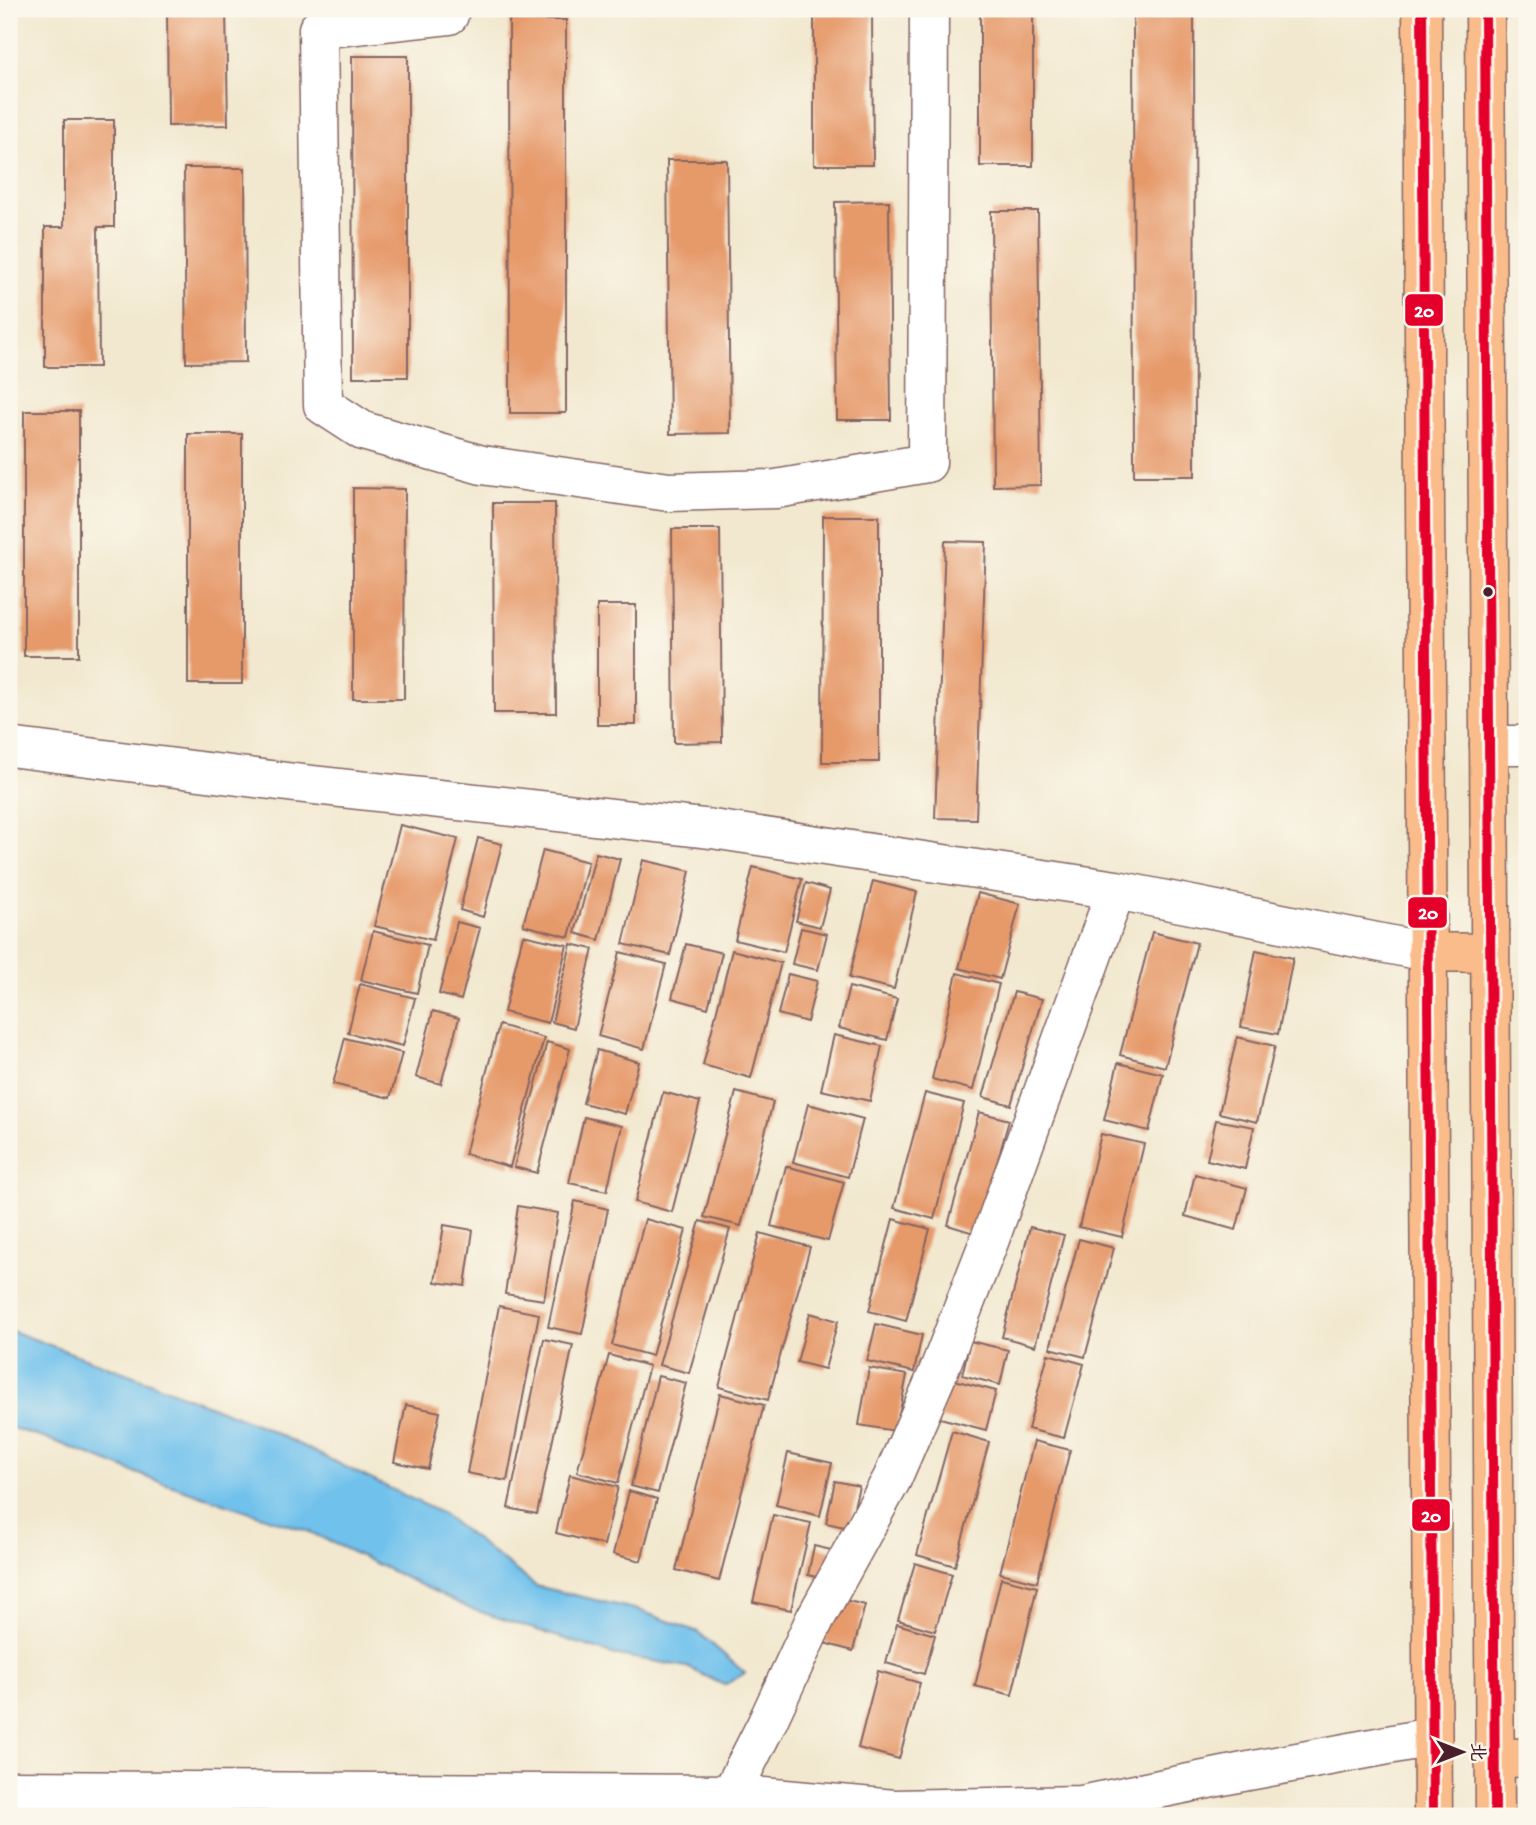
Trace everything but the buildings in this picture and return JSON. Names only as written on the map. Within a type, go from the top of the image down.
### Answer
[{"type":"main road","points":[[1422,9],[1433,1816]]},
{"type":"main road","points":[[1485,9],[1490,953],[1511,1757],[1495,1816]]},
{"type":"main road","points":[[1427,952],[1490,953]]},
{"type":"street","points":[[449,9],[450,15],[318,29],[323,405],[363,431],[482,465],[669,492],[776,489],[927,463],[929,9]]},
{"type":"street","points":[[1489,746],[1527,745]]},
{"type":"street","points":[[9,747],[295,783],[712,829],[1116,890],[1427,952]]},
{"type":"street","points":[[727,1805],[815,1619],[892,1479],[937,1375],[995,1226],[1116,890]]},
{"type":"street","points":[[9,1790],[894,1809],[1080,1805],[1431,1737]]},
{"type":"water","points":[[9,1330],[261,1426],[441,1513],[536,1586],[638,1610],[698,1632],[745,1673],[724,1685],[687,1667],[612,1654],[471,1609],[310,1532],[9,1427]]},
{"type":"transit line","name":"20","points":[[1422,9],[1433,1816]]},
{"type":"transit line","name":"20","points":[[1485,9],[1495,1816]]}]
